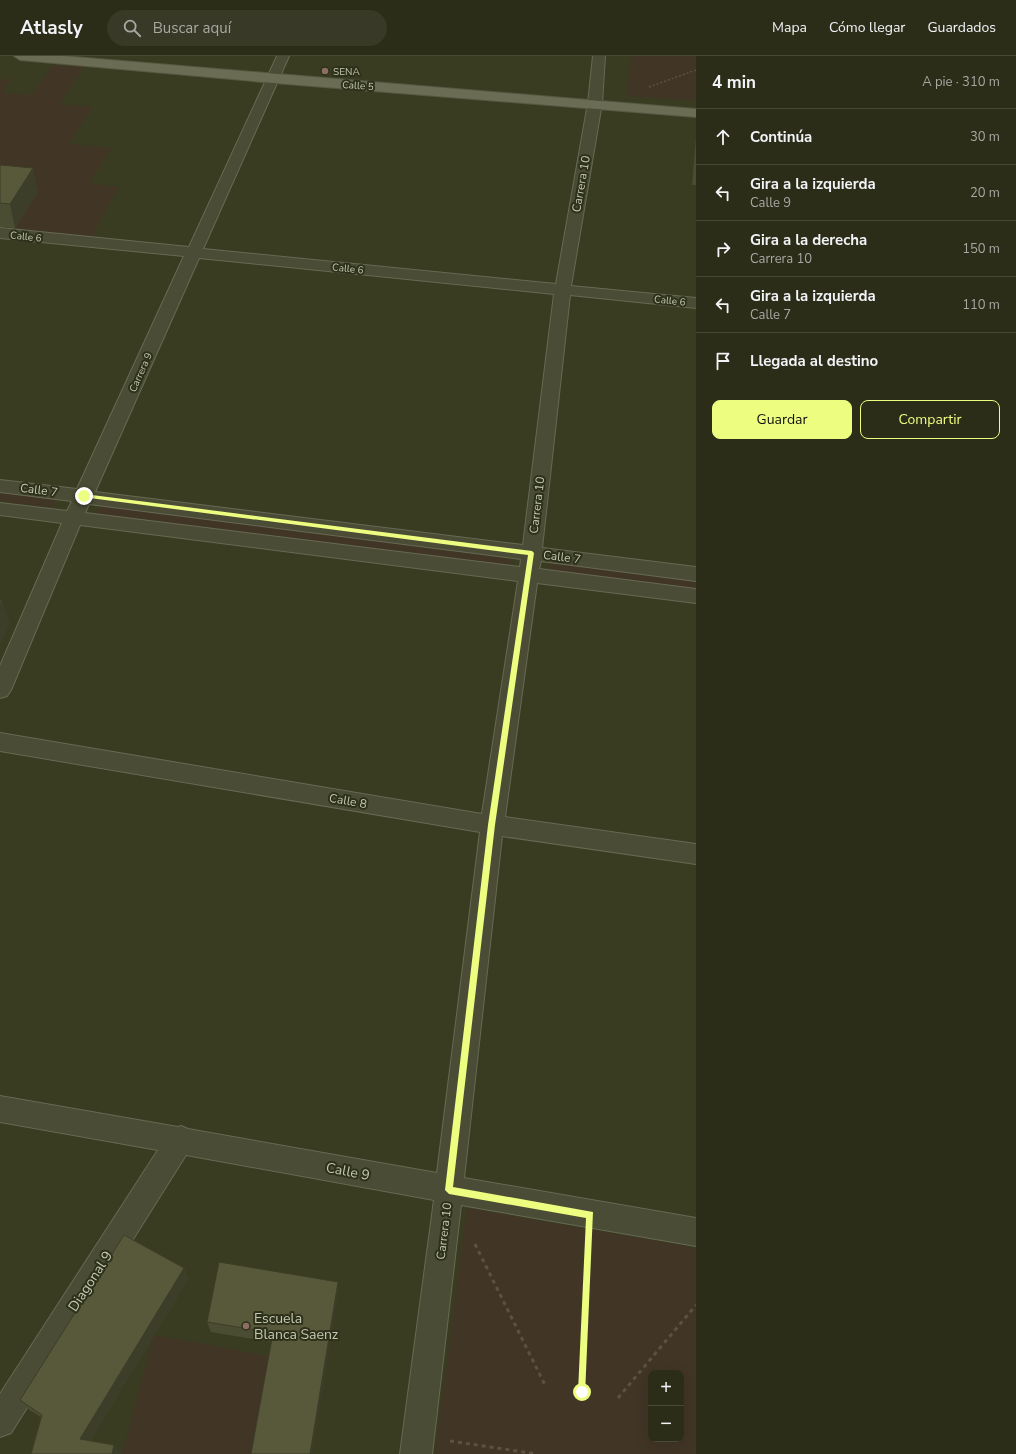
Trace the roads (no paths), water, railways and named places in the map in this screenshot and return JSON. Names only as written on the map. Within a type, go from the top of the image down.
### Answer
[{"type":"main road","name":"Calle 5","points":[[20,56],[274,79],[696,112]]},
{"type":"street","name":"Carrera 9","points":[[0,690],[84,496],[274,79],[283,56]]},
{"type":"street","name":"Carrera 10","points":[[417,1445],[492,825],[527,575],[532,553],[563,289],[595,104],[599,56]]},
{"type":"street","name":"Calle 6","points":[[0,233],[194,254],[696,303]]},
{"type":"street","name":"Calle 7","points":[[0,486],[696,574]]},
{"type":"street","name":"Calle 7","points":[[0,509],[696,596]]},
{"type":"street","name":"Calle 8","points":[[0,742],[492,825],[696,854]]},
{"type":"street","name":"Calle 9","points":[[0,1109],[181,1139],[449,1190],[696,1232]]},
{"type":"street","name":"Diagonal 9","points":[[0,1422],[181,1139]]},
{"type":"place","name":"SENA","points":[[325,71]]},
{"type":"place","name":"Escuela Blanca Saenz","points":[[246,1326]]}]
